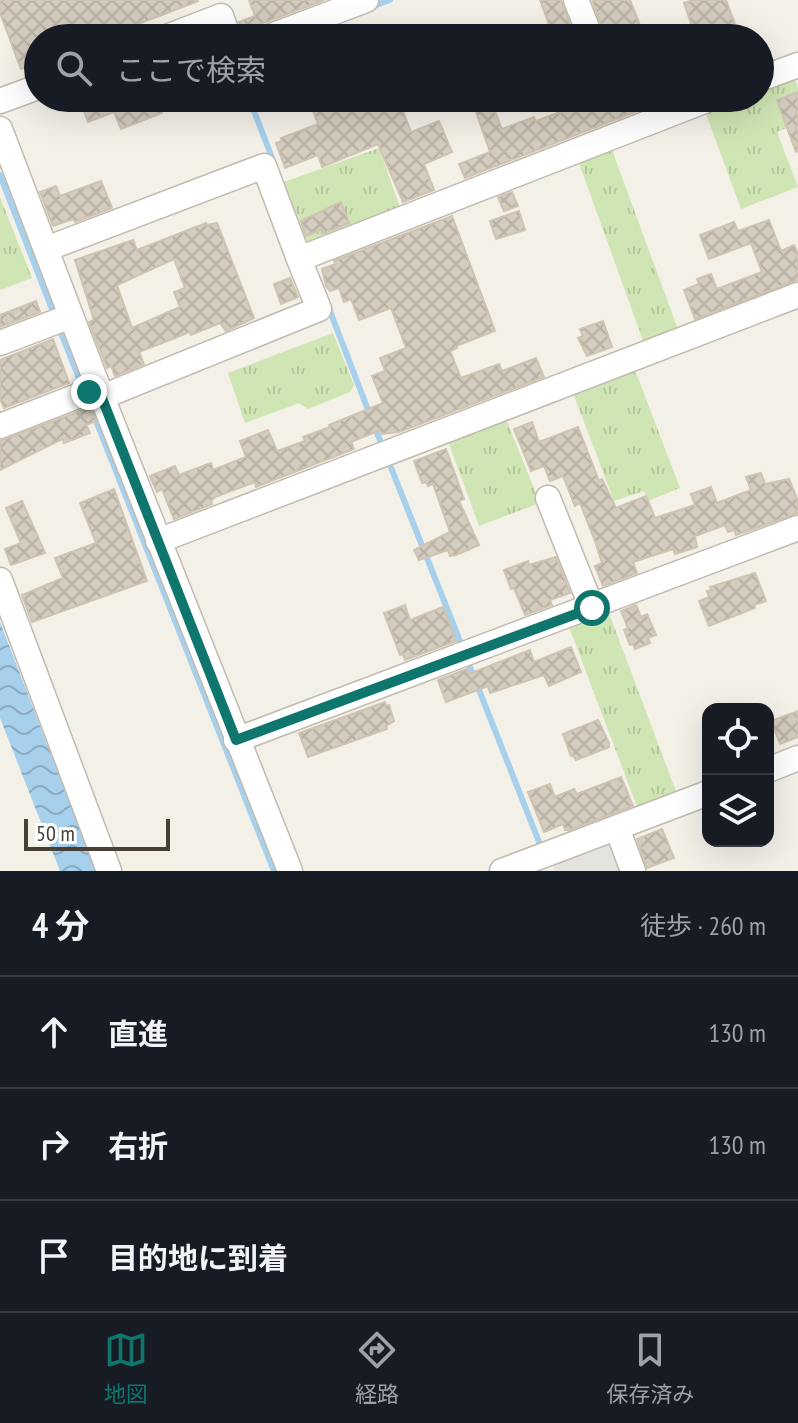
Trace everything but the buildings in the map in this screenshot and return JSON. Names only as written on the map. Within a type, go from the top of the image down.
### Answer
[{"type":"street","points":[[303,24],[366,0]]},
{"type":"street","points":[[576,0],[585,24]]},
{"type":"street","points":[[200,24],[221,16],[224,24]]},
{"type":"street","points":[[774,74],[798,65]]},
{"type":"street","points":[[0,101],[24,92]]},
{"type":"street","points":[[299,259],[676,112]]},
{"type":"street","points":[[0,129],[46,249],[61,320],[158,541],[290,871]]},
{"type":"street","points":[[0,426],[319,309],[264,166],[46,249]]},
{"type":"street","points":[[158,541],[798,295]]},
{"type":"street","points":[[0,343],[61,320]]},
{"type":"street","points":[[548,498],[592,608]]},
{"type":"street","points":[[236,740],[798,528]]},
{"type":"street","points":[[0,580],[109,871]]},
{"type":"street","points":[[774,768],[798,758]]},
{"type":"street","points":[[502,871],[702,795]]},
{"type":"street","points":[[617,828],[633,871]]},
{"type":"green space","points":[[795,79],[798,88],[798,123],[777,132],[798,187],[741,209],[706,114],[774,112],[774,87]]},
{"type":"green space","points":[[379,148],[401,210],[309,247],[284,182]]},
{"type":"green space","points":[[612,150],[679,332],[645,346],[579,163]]},
{"type":"green space","points":[[0,197],[32,278],[0,290]]},
{"type":"green space","points":[[333,333],[354,385],[350,392],[308,409],[299,403],[245,423],[228,373]]},
{"type":"green space","points":[[635,370],[680,488],[648,501],[644,491],[614,501],[573,393]]},
{"type":"green space","points":[[506,419],[540,503],[479,526],[448,441]]},
{"type":"green space","points":[[609,613],[677,794],[638,809],[569,627]]},
{"type":"shaded area","points":[[614,840],[626,871],[555,871],[552,864]]},
{"type":"water","points":[[0,622],[96,871],[60,871],[0,718]]},
{"type":"waterway","points":[[371,7],[390,0]]},
{"type":"waterway","points":[[254,112],[274,163]]},
{"type":"waterway","points":[[0,175],[55,317]]},
{"type":"waterway","points":[[328,306],[370,415]]},
{"type":"waterway","points":[[59,328],[83,388]]},
{"type":"waterway","points":[[87,398],[274,871]]},
{"type":"waterway","points":[[374,426],[382,445]]},
{"type":"waterway","points":[[388,460],[462,646]]},
{"type":"waterway","points":[[468,662],[541,847]]},
{"type":"route","points":[[89,392],[98,388],[236,740],[592,608]]}]
